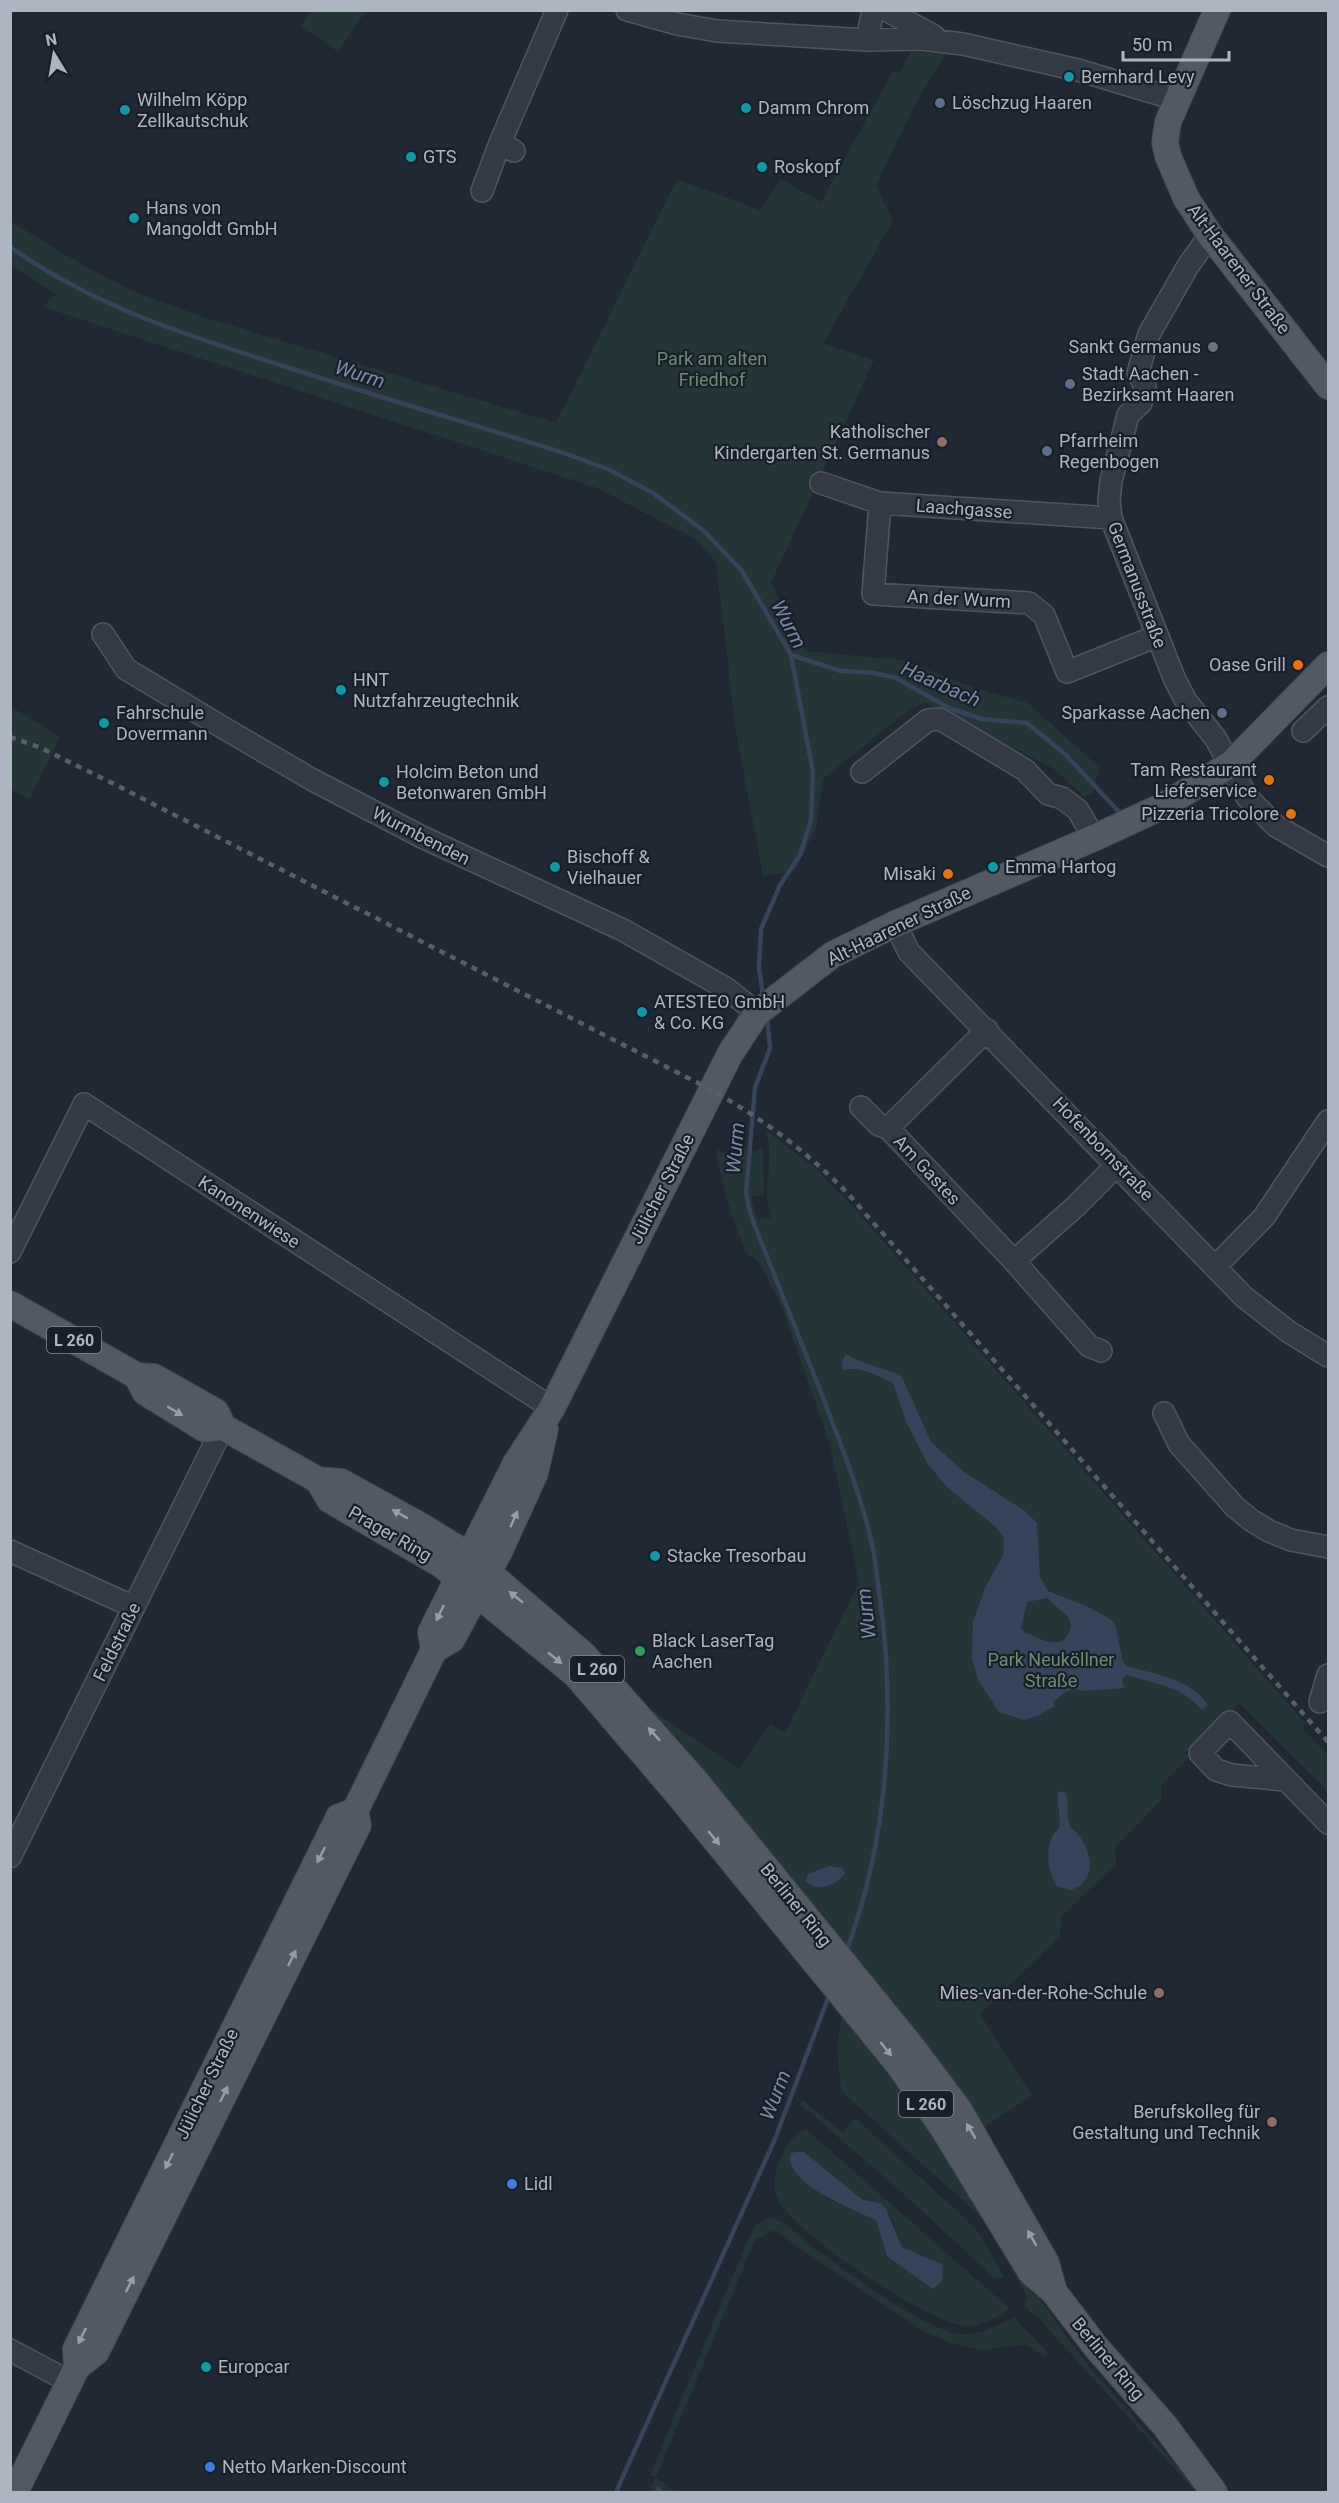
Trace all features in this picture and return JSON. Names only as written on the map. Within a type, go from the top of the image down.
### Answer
[{"type":"main road","name":"Alt-Haarener Straße","points":[[1217,10],[1167,129],[1165,142],[1168,156],[1186,198],[1210,235],[1329,386]]},
{"type":"main road","name":"Alt-Haarener Straße","points":[[799,979],[832,956],[896,924],[1163,806],[1231,764],[1329,665]]},
{"type":"main road","name":"Jülicher Straße","points":[[15,2493],[74,2374],[96,2352],[151,2243],[354,1833],[358,1824],[355,1811],[434,1650],[452,1639],[473,1574],[516,1463],[550,1412],[733,1048],[764,1007],[799,979]]},
{"type":"main road","name":"Prager Ring","points":[[10,1304],[137,1376],[145,1392],[206,1429],[224,1427],[318,1480],[341,1482],[421,1526],[473,1574]]},
{"type":"main road","name":"Berliner Ring","points":[[473,1574],[576,1675],[822,1969],[854,1992]]},
{"type":"main road","name":"Berliner Ring","points":[[473,1574],[584,1655],[693,1778],[828,1944],[854,1992],[899,2065],[943,2128],[1031,2272],[1054,2292],[1096,2347],[1164,2426],[1214,2493]]},
{"type":"main road","name":"Berliner Ring","points":[[1164,2426],[1234,2493]]},
{"type":"street","points":[[482,191],[507,147],[557,10]]},
{"type":"street","points":[[627,10],[677,24],[717,31],[867,40],[909,38],[948,42],[1078,70],[1178,100]]},
{"type":"street","points":[[867,40],[873,10]]},
{"type":"street","points":[[886,10],[913,26],[948,42]]},
{"type":"street","name":"Germanusstraße","points":[[1210,235],[1188,266],[1149,334],[1138,373],[1144,386],[1141,403],[1128,415],[1111,481],[1109,501],[1111,518],[1157,636],[1186,701],[1216,739],[1247,797],[1276,826],[1329,856]]},
{"type":"street","name":"Laachgasse","points":[[821,483],[880,503],[1111,518]]},
{"type":"street","name":"An der Wurm","points":[[880,503],[873,594],[1029,603],[1044,615],[1067,672],[1157,636]]},
{"type":"street","name":"Wurmbenden","points":[[103,634],[126,669],[311,779],[422,837],[623,930],[727,989],[764,1007]]},
{"type":"street","points":[[1303,731],[1329,707]]},
{"type":"street","points":[[861,772],[928,720],[940,719],[1025,770],[1048,795],[1062,798],[1078,810],[1094,838]]},
{"type":"street","name":"Hofenbornstraße","points":[[896,924],[909,952],[1244,1297],[1266,1315],[1329,1356]]},
{"type":"street","name":"Am Gastes","points":[[987,1030],[888,1128],[1014,1261],[1089,1346],[1101,1351]]},
{"type":"street","name":"Kanonenwiese","points":[[10,1252],[84,1104],[550,1412]]},
{"type":"street","points":[[861,1107],[879,1125],[888,1128]]},
{"type":"street","points":[[1215,1266],[1264,1217],[1329,1121]]},
{"type":"street","points":[[1014,1261],[1118,1165]]},
{"type":"street","points":[[1164,1413],[1179,1444],[1235,1506],[1251,1520],[1269,1531],[1292,1540],[1329,1547]]},
{"type":"street","name":"Feldstraße","points":[[10,1857],[224,1427]]},
{"type":"street","points":[[10,1551],[134,1607]]},
{"type":"street","points":[[1320,1702],[1329,1675]]},
{"type":"street","points":[[1285,1780],[1329,1823]]},
{"type":"street","points":[[10,2350],[74,2374]]},
{"type":"green space","points":[[366,10],[338,52],[301,26],[311,11]]},
{"type":"green space","name":"Park am alten Friedhof","points":[[911,52],[946,54],[914,106],[876,186],[893,221],[823,343],[874,360],[771,583],[805,651],[902,660],[972,687],[1028,703],[1100,768],[1092,794],[1084,796],[1054,769],[926,702],[910,709],[823,779],[816,828],[795,871],[763,876],[736,732],[716,563],[697,540],[597,488],[43,307],[56,294],[11,266],[10,221],[79,263],[130,290],[206,318],[556,423],[677,179],[760,210],[781,179],[821,202],[892,73],[901,70]]},
{"type":"green space","points":[[10,706],[60,737],[29,800],[11,789]]},
{"type":"green space","name":"Park Neuköllner Straße","points":[[764,1129],[816,1169],[854,1208],[1305,1723],[1303,1729],[1328,1755],[1328,1791],[1239,1703],[1185,1753],[1189,1757],[1161,1785],[1161,1800],[1115,1847],[1116,1864],[1061,1917],[1060,1936],[980,2014],[1032,2096],[982,2128],[729,1800],[643,1704],[739,1769],[770,1724],[785,1733],[859,1582],[830,1445],[782,1307],[760,1264],[745,1251],[731,1214],[717,1160],[717,1149],[735,1161],[742,1147],[754,1152],[763,1147],[764,1195],[751,1196],[757,1219],[772,1219],[767,1200],[769,1147]]},
{"type":"green space","points":[[842,2013],[913,2100],[1016,2265],[1066,2336],[1093,2371],[1200,2492],[1193,2489],[1041,2321],[1024,2306],[1028,2297],[981,2217],[841,2091],[837,2048]]},
{"type":"green space","points":[[802,2099],[843,2133],[855,2118],[979,2233],[1003,2274],[1003,2278],[995,2279],[905,2195],[800,2104]]},
{"type":"green space","points":[[806,2129],[1010,2309],[979,2324],[968,2326],[950,2322],[925,2311],[863,2274],[805,2230],[786,2210],[776,2195],[775,2181],[778,2166],[787,2145],[796,2135]],"holes":[[[804,2152],[863,2200],[891,2216],[902,2247],[942,2265],[887,2256],[876,2220],[826,2198]]]},
{"type":"green space","points":[[771,2218],[787,2225],[809,2244],[884,2297],[927,2322],[946,2331],[969,2334],[989,2329],[1014,2317],[1047,2352],[1046,2358],[1026,2345],[980,2350],[951,2343],[921,2330],[773,2230],[755,2240],[656,2477],[650,2475],[749,2237],[756,2224]]},
{"type":"green space","points":[[656,2477],[675,2492],[649,2492]]},
{"type":"water","points":[[846,1354],[902,1377],[931,1442],[964,1472],[1025,1511],[1037,1523],[1040,1577],[1048,1591],[1086,1606],[1112,1620],[1115,1624],[1123,1662],[1127,1666],[1182,1683],[1201,1696],[1208,1705],[1202,1710],[1177,1691],[1127,1675],[1122,1679],[1124,1688],[1084,1691],[1073,1689],[1053,1702],[1055,1706],[1024,1720],[999,1712],[978,1680],[972,1658],[973,1622],[985,1588],[1003,1555],[1004,1538],[996,1527],[948,1488],[927,1463],[906,1421],[893,1383],[863,1370],[843,1370],[842,1361]],"holes":[[[1047,1598],[1068,1617],[1071,1625],[1068,1634],[1064,1640],[1058,1642],[1045,1641],[1024,1632],[1021,1628],[1027,1602]]]},
{"type":"water","points":[[1062,1791],[1066,1793],[1070,1826],[1082,1839],[1090,1865],[1085,1880],[1070,1890],[1057,1886],[1051,1874],[1049,1861],[1051,1841],[1059,1827],[1058,1793]]},
{"type":"water","points":[[829,1866],[843,1868],[845,1874],[836,1881],[821,1887],[811,1885],[806,1881],[808,1874]]},
{"type":"water","points":[[804,2152],[863,2200],[880,2203],[886,2209],[902,2247],[943,2265],[942,2281],[933,2289],[887,2256],[876,2220],[808,2185],[791,2164],[791,2153]]},
{"type":"waterway","name":"Wurm","points":[[10,247],[74,286],[172,329],[564,453],[610,470],[653,493],[704,531],[742,571],[791,655],[813,772],[811,820],[800,855],[780,885],[761,929],[759,967],[763,997]]},
{"type":"waterway","name":"Haarbach","points":[[791,655],[841,671],[874,673],[896,678],[949,708],[982,719],[1027,723],[1065,754],[1118,811]]},
{"type":"waterway","name":"Wurm","points":[[767,1017],[770,1048],[755,1088],[746,1193],[751,1216],[849,1466],[867,1524],[873,1551],[885,1642],[887,1687],[885,1777],[871,1866],[846,1952]]},
{"type":"waterway","name":"Wurm","points":[[616,2492],[775,2139],[830,1993]]},
{"type":"waterway","points":[[658,2489],[661,2492]]},
{"type":"railway","points":[[10,737],[39,747],[118,786],[696,1082],[733,1102],[784,1137],[850,1196],[1328,1742]]},
{"type":"place","name":"Bernhard Levy","points":[[1069,77]]},
{"type":"place","name":"Löschzug Haaren","points":[[940,103]]},
{"type":"place","name":"Damm Chrom","points":[[746,108]]},
{"type":"place","name":"Wilhelm Köpp Zellkautschuk","points":[[125,110]]},
{"type":"place","name":"GTS","points":[[411,157]]},
{"type":"place","name":"Roskopf","points":[[762,167]]},
{"type":"place","name":"Hans von Mangoldt GmbH","points":[[134,218]]},
{"type":"place","name":"Sankt Germanus","points":[[1213,347]]},
{"type":"place","name":"Stadt Aachen - Bezirksamt Haaren","points":[[1070,384]]},
{"type":"place","name":"Katholischer Kindergarten St. Germanus","points":[[942,442]]},
{"type":"place","name":"Pfarrheim Regenbogen","points":[[1047,451]]},
{"type":"place","name":"Oase Grill","points":[[1298,665]]},
{"type":"place","name":"HNT Nutzfahrzeugtechnik","points":[[341,690]]},
{"type":"place","name":"Sparkasse Aachen","points":[[1222,713]]},
{"type":"place","name":"Fahrschule Dovermann","points":[[104,723]]},
{"type":"place","name":"Tam Restaurant Lieferservice","points":[[1269,780]]},
{"type":"place","name":"Holcim Beton und Betonwaren GmbH","points":[[384,782]]},
{"type":"place","name":"Pizzeria Tricolore","points":[[1291,814]]},
{"type":"place","name":"Bischoff & Vielhauer","points":[[555,867]]},
{"type":"place","name":"Emma Hartog","points":[[993,867]]},
{"type":"place","name":"Misaki","points":[[948,874]]},
{"type":"place","name":"ATESTEO GmbH & Co. KG","points":[[642,1012]]},
{"type":"place","name":"Stacke Tresorbau","points":[[655,1556]]},
{"type":"place","name":"Black LaserTag Aachen","points":[[640,1651]]},
{"type":"place","name":"Mies-van-der-Rohe-Schule","points":[[1159,1993]]},
{"type":"place","name":"Berufskolleg für Gestaltung und Technik","points":[[1272,2122]]},
{"type":"place","name":"Lidl","points":[[512,2184]]},
{"type":"place","name":"Europcar","points":[[206,2367]]},
{"type":"place","name":"Netto Marken-Discount","points":[[210,2467]]}]
